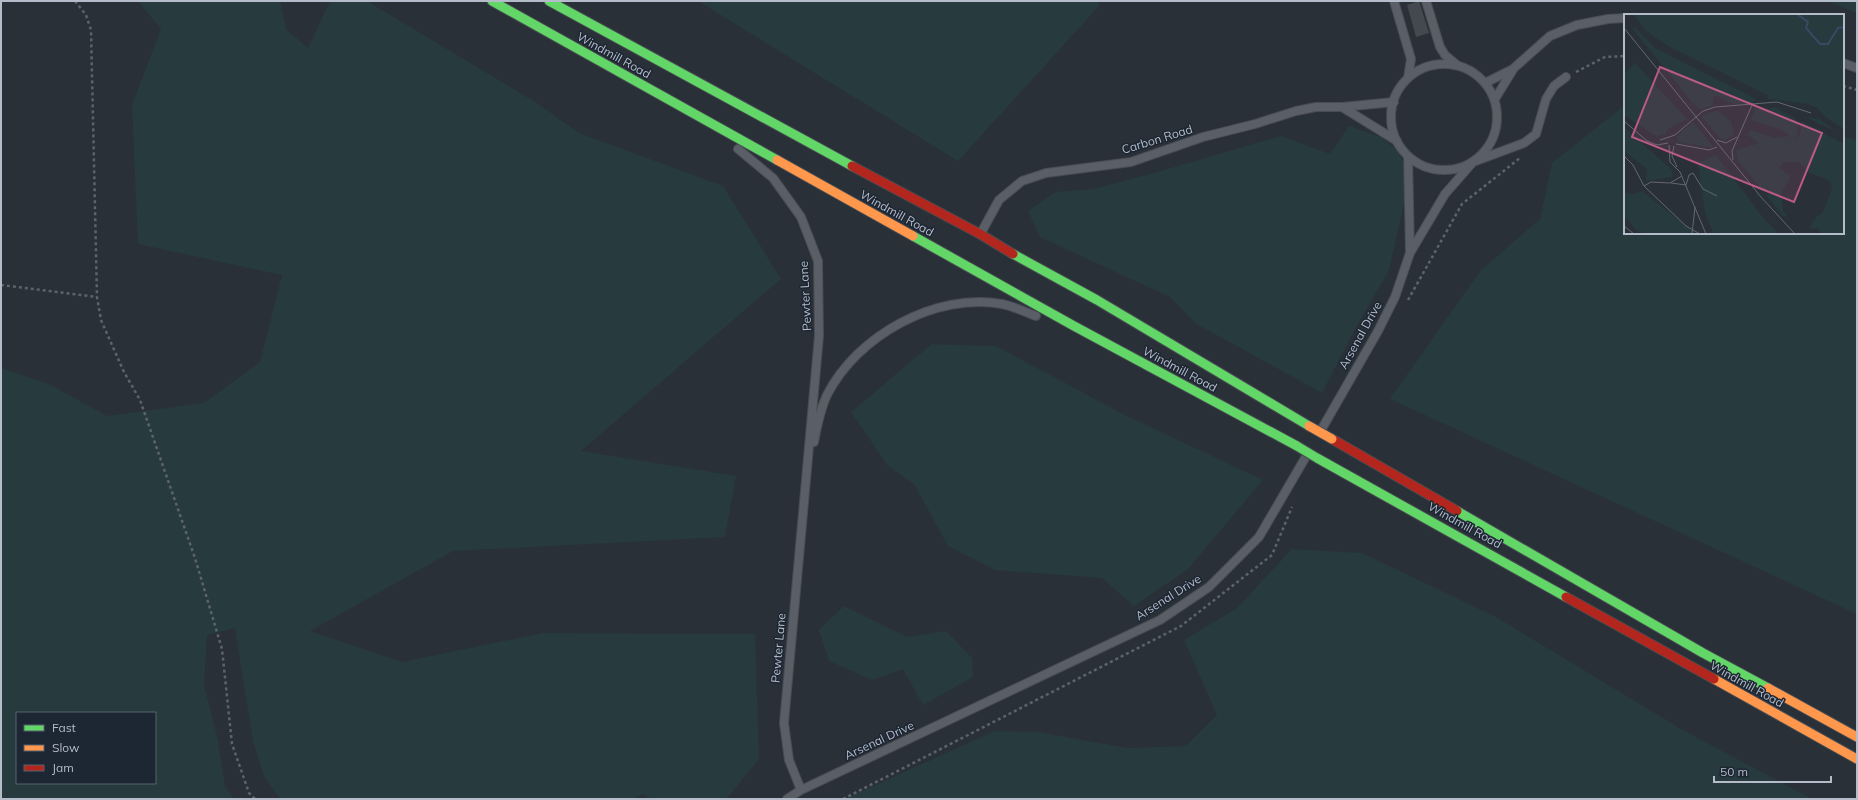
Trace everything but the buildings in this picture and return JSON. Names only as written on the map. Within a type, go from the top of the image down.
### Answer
[{"type":"highway","name":"Windmill Road","points":[[492,1],[1074,326],[1297,446],[1857,759]]},
{"type":"highway","name":"Windmill Road","points":[[549,1],[787,132],[980,234],[1019,258],[1104,304],[1309,426],[1703,653],[1857,737]]},
{"type":"lane","points":[[1394,1],[1411,59],[1408,78]]},
{"type":"lane","points":[[1426,1],[1440,47],[1457,65],[1472,72],[1485,83],[1494,99],[1498,116],[1495,134],[1486,150],[1472,162]]},
{"type":"lane","points":[[1485,83],[1514,68],[1550,36],[1577,26],[1608,19],[1624,18]]},
{"type":"lane","name":"Pewter Lane","points":[[585,53],[611,73],[724,139],[773,178],[800,217],[818,261],[819,336],[784,723],[789,760],[801,790]]},
{"type":"lane","points":[[1844,63],[1857,68]]},
{"type":"lane","points":[[1457,65],[1440,64],[1423,68],[1408,78],[1398,91],[1392,107],[1392,125],[1397,141],[1408,156],[1421,164],[1438,169],[1456,168],[1524,143],[1536,134],[1546,99],[1554,86],[1566,76]]},
{"type":"lane","points":[[1494,99],[1514,68]]},
{"type":"lane","name":"Carbon Road","points":[[980,234],[999,200],[1022,181],[1046,173],[1131,162],[1203,137],[1256,124],[1296,111],[1316,107],[1342,107],[1394,102]]},
{"type":"lane","points":[[1342,107],[1397,141]]},
{"type":"lane","name":"Arsenal Drive","points":[[1408,156],[1410,253]]},
{"type":"lane","name":"Arsenal Drive","points":[[787,799],[801,790],[1160,620],[1208,587],[1259,538],[1378,330],[1395,296],[1410,253],[1445,194],[1472,162]]},
{"type":"lane","name":"Pewter Lane","points":[[803,506],[818,422],[827,395],[843,372],[874,340],[906,319],[930,310],[970,302],[1002,304],[1044,318],[1143,367],[1167,376]]},
{"type":"path","points":[[75,1],[86,15],[91,30],[97,297],[101,320],[124,372],[140,400],[195,558],[222,649],[232,744],[249,793],[255,799]]},
{"type":"path","points":[[1566,76],[1605,57],[1624,56]]},
{"type":"path","points":[[1844,86],[1857,90]]},
{"type":"path","points":[[1407,301],[1462,204],[1524,154]]},
{"type":"path","points":[[1,284],[97,297]]},
{"type":"path","points":[[843,799],[1181,626],[1272,555],[1295,500]]},
{"type":"green space","points":[[138,1],[280,1],[286,29],[308,48],[330,1],[367,1],[537,103],[579,133],[723,186],[781,279],[581,451],[736,476],[725,537],[453,551],[310,631],[402,662],[543,633],[755,634],[759,759],[729,796],[724,799],[652,799],[643,794],[633,799],[280,799],[264,776],[253,742],[235,628],[207,635],[204,685],[218,740],[225,787],[234,799],[1,799],[1,368],[49,384],[107,416],[204,403],[260,362],[282,275],[138,244],[132,105],[161,29]]},
{"type":"green space","points":[[698,1],[1097,1],[1100,5],[958,161]]},
{"type":"green space","points":[[1828,1],[1857,1],[1857,13]]},
{"type":"green space","points":[[1624,106],[1624,234],[1844,234],[1844,137],[1857,140],[1857,614],[1390,399],[1481,270],[1540,219],[1552,163]]},
{"type":"green space","points":[[1349,126],[1381,137],[1398,151],[1410,177],[1389,270],[1355,329],[1322,393],[1195,323],[1170,297],[1040,237],[1028,211],[1056,192],[1093,189],[1281,136],[1330,154]]},
{"type":"green space","points":[[932,344],[996,346],[1123,414],[1263,480],[1188,569],[1134,606],[1102,578],[995,570],[948,546],[914,484],[888,466],[851,412]]},
{"type":"green space","points":[[1292,549],[1362,553],[1496,617],[1681,729],[1812,799],[845,799],[995,731],[1038,732],[1127,748],[1186,746],[1217,715],[1184,640],[1237,608]]},
{"type":"green space","points":[[844,606],[907,637],[946,631],[972,658],[973,677],[923,705],[903,669],[872,680],[829,661],[819,630]]},
{"type":"traffic: fast","points":[[492,1],[777,160]]},
{"type":"traffic: fast","points":[[549,1],[852,166]]},
{"type":"traffic: fast","points":[[913,236],[1074,326],[1297,446]]},
{"type":"traffic: fast","points":[[1013,254],[1097,300],[1309,426]]},
{"type":"traffic: fast","points":[[1297,446],[1317,458]]},
{"type":"traffic: fast","points":[[1317,458],[1566,597]]},
{"type":"traffic: fast","points":[[1457,511],[1703,653],[1768,688]]},
{"type":"traffic: slow","points":[[777,160],[913,236]]},
{"type":"traffic: slow","points":[[1309,426],[1332,439]]},
{"type":"traffic: slow","points":[[1714,679],[1857,759]]},
{"type":"traffic: slow","points":[[1768,688],[1857,737]]},
{"type":"traffic: jam","points":[[852,166],[980,234],[1013,254]]},
{"type":"traffic: jam","points":[[1332,439],[1457,511]]},
{"type":"traffic: jam","points":[[1566,597],[1714,679]]}]
